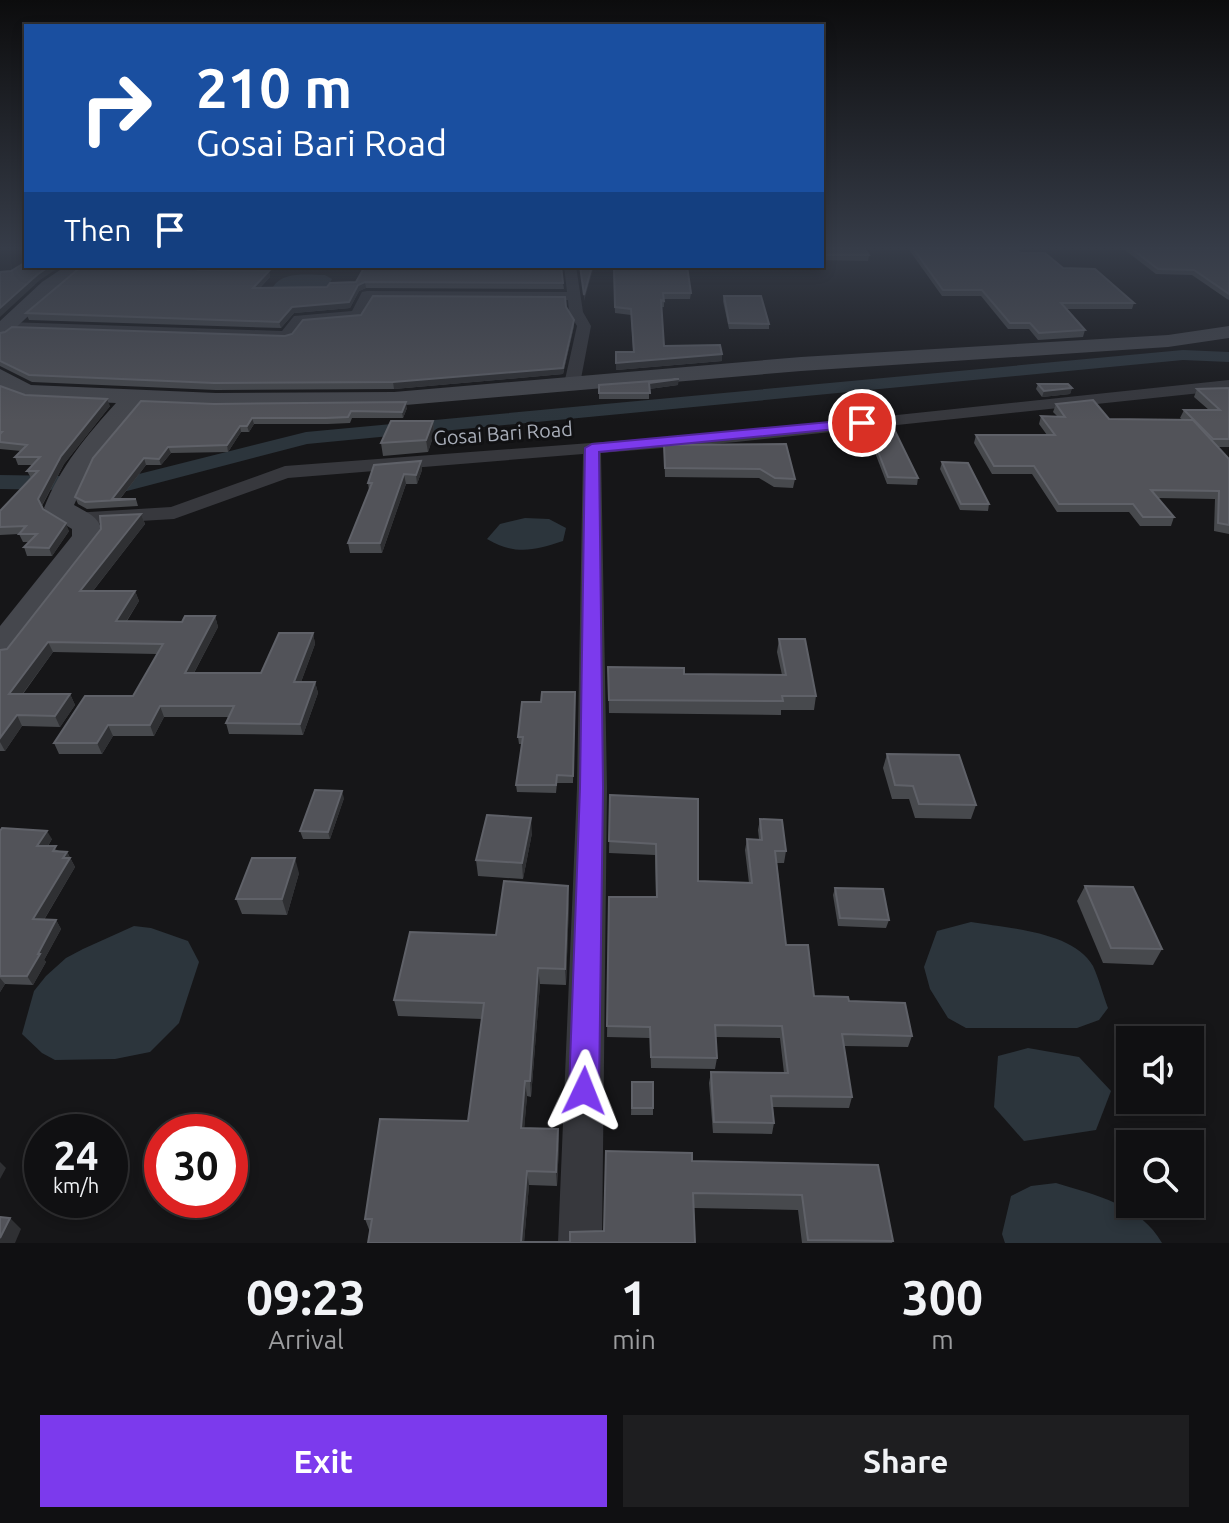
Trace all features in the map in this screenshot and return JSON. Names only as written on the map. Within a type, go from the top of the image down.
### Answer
[{"type":"street","points":[[7,320],[26,305]]},
{"type":"street","points":[[7,320],[286,336],[299,319],[357,315],[362,305]]},
{"type":"street","points":[[572,384],[584,326],[574,305]]},
{"type":"street","points":[[0,376],[7,384],[28,392],[134,398],[394,399],[801,364],[1168,341],[1229,332]]},
{"type":"street","name":"Gosai Bari Road","points":[[73,519],[174,513],[285,472],[736,437],[1229,385]]},
{"type":"street","points":[[0,649],[87,537],[87,525],[58,508],[90,447],[134,398]]},
{"type":"street","points":[[580,1243],[592,788],[592,448]]},
{"type":"shaded area","points":[[525,518],[549,519],[566,528],[563,541],[524,550],[487,539],[500,524]]},
{"type":"shaded area","points":[[971,922],[1038,933],[1071,945],[1084,954],[1093,966],[1108,1008],[1099,1020],[1077,1028],[966,1028],[948,1018],[930,989],[924,967],[937,931]]},
{"type":"shaded area","points":[[134,926],[151,928],[188,941],[199,962],[179,1023],[150,1052],[115,1059],[55,1060],[42,1053],[22,1034],[34,991],[66,958]]},
{"type":"shaded area","points":[[1028,1048],[1079,1057],[1111,1091],[1096,1130],[1024,1141],[994,1107],[998,1056]]},
{"type":"shaded area","points":[[1056,1183],[1116,1203],[1116,1218],[1141,1218],[1162,1243],[1005,1243],[1002,1234],[1011,1196],[1031,1186]]},
{"type":"building","points":[[36,305],[315,305],[292,307],[279,322],[26,313]]},
{"type":"building","points":[[367,305],[566,305],[574,320],[563,368],[393,382],[214,383],[29,375],[0,361],[0,333],[12,327],[285,336],[292,334],[303,320],[361,315]]},
{"type":"building","points":[[661,305],[664,346],[720,345],[722,354],[616,363],[616,352],[634,352],[631,309],[615,307]]},
{"type":"building","points":[[726,305],[764,305],[769,324],[729,323]]},
{"type":"building","points":[[995,305],[1063,305],[1085,330],[1039,333],[1030,323],[1010,323]]},
{"type":"building","points":[[679,379],[649,383],[650,393],[599,393],[599,385]]},
{"type":"building","points":[[1038,384],[1068,384],[1072,388],[1044,391]]},
{"type":"building","points":[[0,386],[25,395],[107,399],[61,456],[38,499],[43,509],[66,523],[49,548],[24,547],[37,534],[19,534],[26,526],[0,527],[0,511],[38,471],[27,471],[40,457],[15,457],[27,445],[0,442]]},
{"type":"building","points":[[1229,388],[1229,439],[1213,439],[1184,410],[1220,410],[1197,389]]},
{"type":"building","points":[[1093,400],[1109,419],[1193,420],[1229,459],[1229,525],[1218,523],[1219,491],[1151,490],[1174,517],[1143,517],[1133,504],[1059,504],[1034,466],[994,466],[976,435],[1055,435],[1041,416],[1065,417],[1056,404]]},
{"type":"building","points":[[141,401],[214,404],[406,402],[402,412],[351,411],[348,417],[252,418],[247,426],[240,426],[227,445],[168,447],[159,459],[144,458],[112,499],[136,499],[85,502],[75,497],[93,458]]},
{"type":"building","points":[[391,421],[433,421],[426,440],[381,443]]},
{"type":"building","points":[[870,431],[895,431],[918,478],[888,477]]},
{"type":"building","points":[[786,444],[795,479],[775,478],[760,469],[665,468],[664,445]]},
{"type":"building","points":[[421,461],[416,475],[404,474],[380,543],[348,543],[372,483],[368,483],[374,465]]},
{"type":"building","points":[[942,462],[968,463],[989,504],[961,504]]},
{"type":"building","points":[[141,514],[80,591],[135,591],[116,621],[182,622],[185,616],[215,616],[185,673],[261,673],[279,633],[313,633],[294,682],[315,682],[300,724],[226,723],[234,706],[160,706],[150,725],[108,725],[97,743],[54,743],[85,696],[133,696],[163,644],[48,642],[9,694],[70,694],[55,716],[17,715],[0,738],[0,650],[7,649],[101,529],[100,516]]},
{"type":"building","points":[[779,639],[805,639],[816,696],[782,696],[783,701],[609,700],[608,667],[684,668],[684,674],[786,675]]},
{"type":"building","points":[[542,692],[575,692],[573,776],[557,775],[556,785],[516,785],[523,737],[518,737],[522,702],[541,702]]},
{"type":"building","points":[[887,754],[959,755],[976,805],[919,804],[913,786],[895,785]]},
{"type":"building","points":[[315,790],[342,791],[328,832],[300,831]]},
{"type":"building","points":[[610,795],[698,799],[698,881],[752,883],[747,839],[762,840],[760,819],[782,820],[786,851],[775,851],[786,945],[808,945],[814,996],[905,1003],[912,1036],[842,1034],[852,1097],[771,1096],[774,1123],[714,1122],[711,1072],[788,1073],[782,1026],[715,1025],[717,1058],[651,1057],[650,1027],[607,1026],[609,897],[657,897],[656,844],[609,841]]},
{"type":"building","points":[[487,815],[531,818],[522,863],[476,860]]},
{"type":"building","points":[[2,828],[47,831],[37,846],[56,846],[53,851],[67,852],[63,858],[70,858],[33,919],[56,920],[27,976],[0,976]]},
{"type":"building","points":[[252,858],[295,858],[282,899],[236,899]]},
{"type":"building","points":[[504,881],[568,886],[565,969],[538,968],[530,1081],[525,1081],[521,1128],[558,1129],[556,1172],[527,1171],[521,1242],[570,1242],[570,1232],[604,1231],[606,1151],[692,1153],[692,1161],[878,1165],[893,1241],[808,1240],[802,1195],[693,1193],[695,1243],[368,1243],[372,1219],[365,1219],[380,1119],[468,1121],[484,1003],[394,1000],[410,932],[496,935]]},
{"type":"building","points":[[1085,886],[1133,887],[1162,949],[1111,948]]},
{"type":"building","points":[[835,888],[883,889],[889,920],[840,918]]},
{"type":"building","points":[[632,1082],[653,1082],[653,1108],[632,1108]]},
{"type":"building","points":[[0,1217],[10,1218],[0,1238]]},
{"type":"waterway","points":[[0,482],[127,484],[306,438],[1183,355],[1229,357]]},
{"type":"route","points":[[584,1091],[592,788],[592,448],[862,423]]}]
